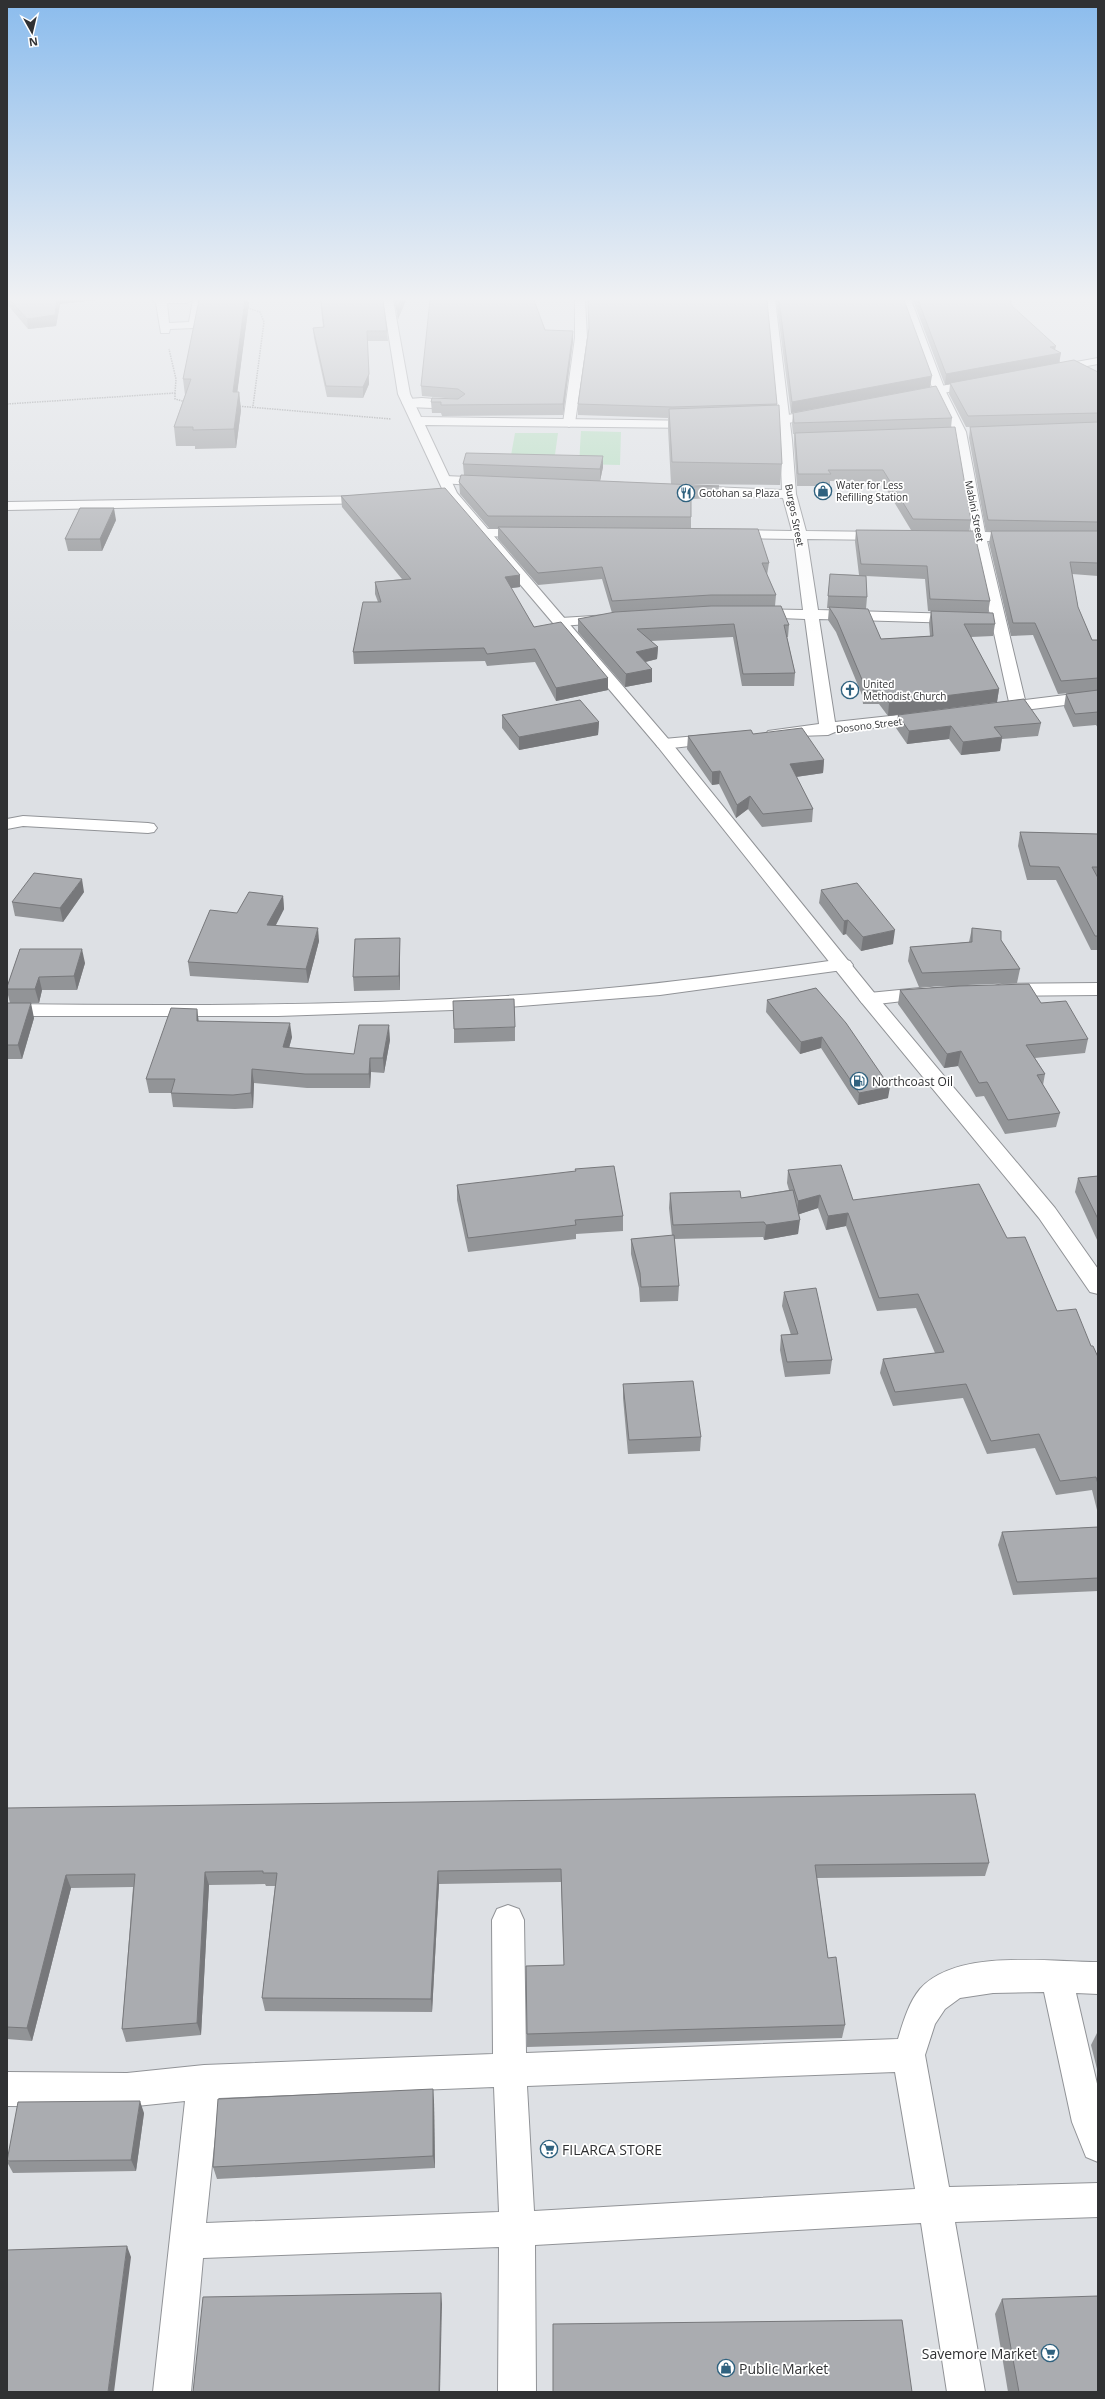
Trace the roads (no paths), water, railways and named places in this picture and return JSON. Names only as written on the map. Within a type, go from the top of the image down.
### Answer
[{"type":"street","points":[[413,412],[448,487],[485,533],[664,744],[869,999],[1047,1213],[1098,1286]]},
{"type":"street","points":[[569,423],[570,412]]},
{"type":"street","name":"Burgos Street","points":[[781,412],[786,440],[789,494],[800,535],[828,730]]},
{"type":"street","points":[[736,423],[782,420],[825,412]]},
{"type":"street","name":"Mabini Street","points":[[950,412],[960,432],[979,537],[1018,705]]},
{"type":"street","points":[[418,421],[708,424]]},
{"type":"street","points":[[944,433],[975,432]]},
{"type":"street","points":[[786,440],[802,439]]},
{"type":"street","points":[[436,495],[448,487],[500,482]]},
{"type":"street","points":[[672,489],[789,494]]},
{"type":"street","points":[[7,506],[320,502],[382,499]]},
{"type":"street","points":[[485,533],[540,533]]},
{"type":"street","points":[[721,534],[901,536]]},
{"type":"street","points":[[932,536],[1035,537]]},
{"type":"street","points":[[741,613],[812,613],[998,620]]},
{"type":"street","points":[[561,622],[620,618]]},
{"type":"street","points":[[986,710],[1098,696]]},
{"type":"street","name":"Dosono Street","points":[[757,736],[828,730],[939,716]]},
{"type":"street","points":[[664,744],[734,738]]},
{"type":"street","points":[[7,824],[24,821],[148,828]]},
{"type":"street","points":[[7,1010],[185,1012],[391,1006],[550,999],[741,980],[842,965]]},
{"type":"street","points":[[987,990],[1098,988]]},
{"type":"street","points":[[869,999],[948,992]]},
{"type":"street","points":[[508,1920],[510,2071],[517,2229],[517,2392]]},
{"type":"street","points":[[966,2392],[909,2055],[923,2013],[931,2001],[943,1991],[960,1982],[979,1978],[1098,1978]]},
{"type":"street","points":[[1057,1978],[1089,2122],[1098,2145]]},
{"type":"street","points":[[7,2089],[25,2091],[126,2090],[204,2082],[909,2055]]},
{"type":"street","points":[[172,2392],[204,2082]]},
{"type":"street","points":[[187,2241],[517,2229],[935,2205],[1098,2200]]},
{"type":"place","name":"Water for Less Refilling Station","points":[[823,491]]},
{"type":"place","name":"Gotohan sa Plaza","points":[[686,493]]},
{"type":"place","name":"United Methodist Church","points":[[850,690]]},
{"type":"place","name":"Northcoast Oil","points":[[859,1081]]},
{"type":"place","name":"FILARCA STORE","points":[[549,2149]]},
{"type":"place","name":"Savemore Market","points":[[1050,2353]]},
{"type":"place","name":"Public Market","points":[[726,2368]]}]
